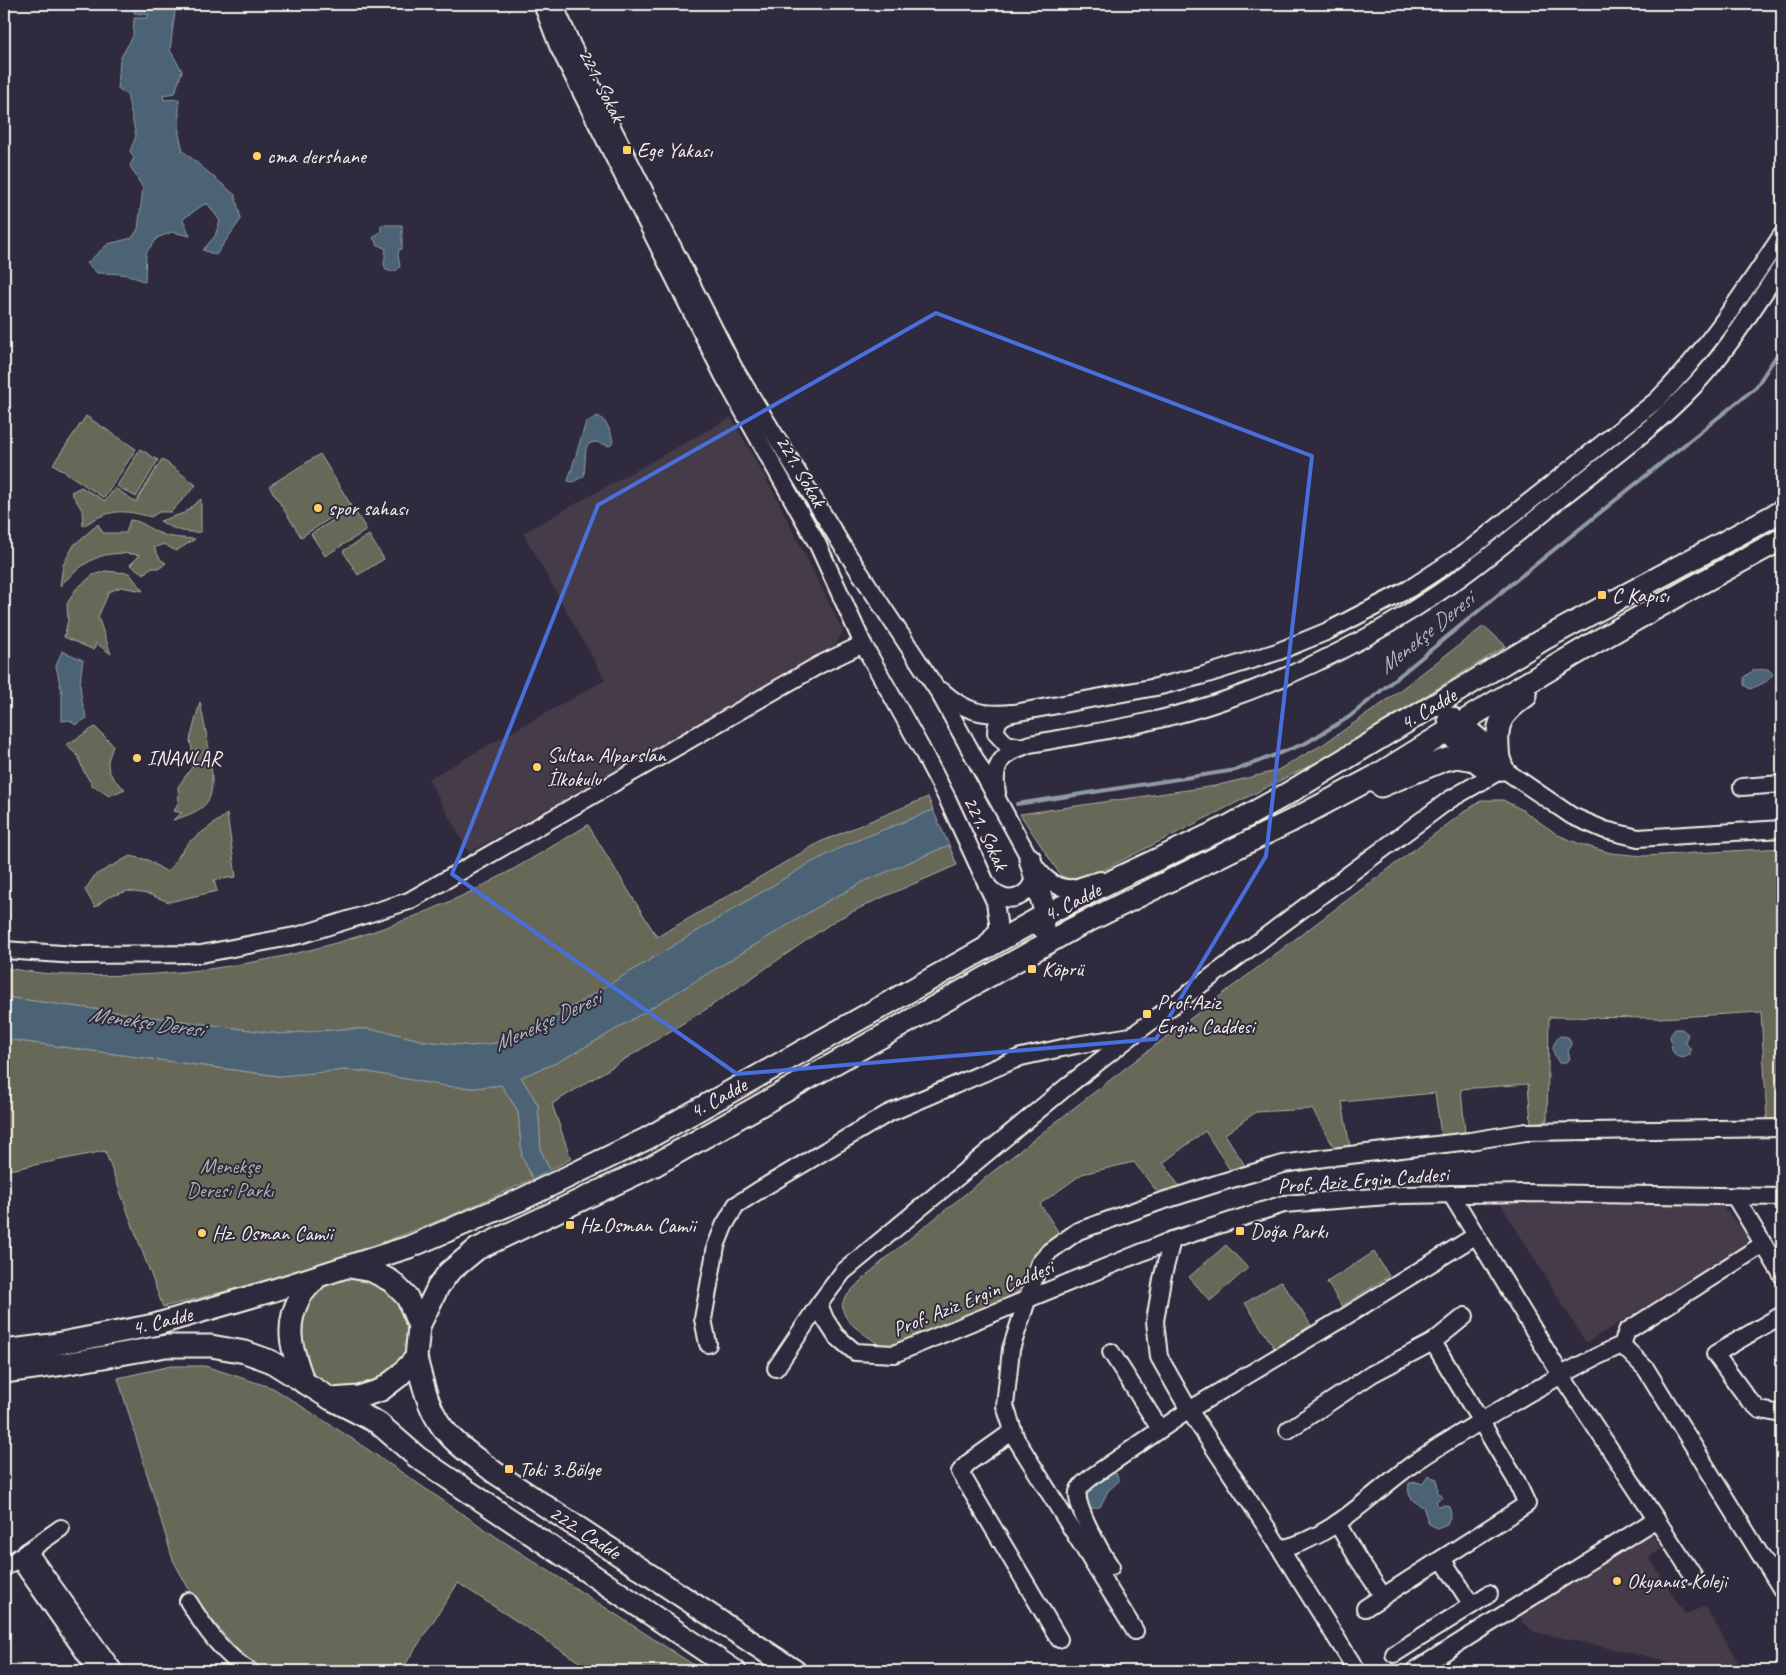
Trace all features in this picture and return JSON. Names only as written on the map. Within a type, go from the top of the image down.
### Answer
[{"type":"main road","name":"4. Cadde","points":[[350,1266],[427,1240],[509,1206],[646,1139],[1045,915],[1230,825],[1287,794],[1544,639],[1782,511]]},
{"type":"main road","name":"4. Cadde","points":[[419,1326],[438,1287],[449,1272],[477,1249],[652,1166],[1072,929],[1306,814],[1376,776],[1454,725],[1686,591],[1782,539]]},
{"type":"main road","points":[[1501,764],[1490,770],[1456,741],[1451,715],[1461,704],[1544,653],[1568,626]]},
{"type":"main road","points":[[1501,764],[1497,736],[1504,714],[1546,681],[1574,655]]},
{"type":"main road","points":[[1409,720],[1433,716],[1454,725],[1495,753],[1501,764]]},
{"type":"main road","points":[[1306,814],[1444,760],[1456,757],[1476,760]]},
{"type":"main road","points":[[973,984],[1038,935],[1042,929],[1045,915],[1043,901],[1032,868]]},
{"type":"main road","points":[[350,1266],[372,1270],[391,1281],[406,1297],[419,1326],[416,1358],[398,1377],[380,1390],[359,1397],[331,1399],[304,1383],[290,1337],[292,1315],[300,1296],[318,1276],[350,1266]]},
{"type":"main road","name":"4. Cadde","points":[[4,1352],[154,1325],[318,1276]]},
{"type":"main road","name":"4. Cadde","points":[[4,1372],[64,1364],[166,1346],[211,1346],[245,1352],[270,1361],[304,1383]]},
{"type":"main road","name":"222. Cadde","points":[[416,1358],[435,1416],[449,1435],[494,1472],[795,1671]]},
{"type":"main road","name":"222. Cadde","points":[[331,1399],[378,1423],[417,1457],[735,1671]]},
{"type":"street","name":"221. Sokak","points":[[542,4],[558,46],[723,375],[818,545],[864,644],[947,798],[995,902],[998,929],[983,948],[973,955]]},
{"type":"street","points":[[554,4],[608,120],[734,368],[843,547],[931,680],[1000,805],[1032,868],[1057,885],[1072,888],[1098,880],[1120,877]]},
{"type":"street","points":[[931,680],[952,700],[965,708],[992,715],[1156,687],[1248,662],[1328,631],[1409,589],[1489,534],[1657,400],[1718,331],[1782,235]]},
{"type":"street","points":[[1000,805],[996,784],[998,767],[1007,754],[1022,746],[1178,714],[1226,700],[1266,685],[1319,662],[1366,638],[1411,611],[1461,577],[1661,418],[1692,388],[1718,358],[1782,266]]},
{"type":"street","points":[[4,950],[76,955],[201,954],[300,935],[410,902],[819,665],[864,644]]},
{"type":"street","points":[[1011,713],[1000,718],[997,723],[996,733],[1006,744],[1022,746]]},
{"type":"street","points":[[776,1368],[843,1272],[1070,1084],[1133,1035],[1449,800],[1501,764],[1572,816],[1605,830],[1638,838],[1782,829]]},
{"type":"street","points":[[1742,787],[1782,784]]},
{"type":"street","points":[[987,886],[1001,897],[1015,898],[1023,895],[1029,890],[1032,868]]},
{"type":"street","points":[[708,1344],[703,1319],[716,1246],[724,1226],[736,1205],[887,1114],[1021,1057],[1133,1035]]},
{"type":"street","points":[[1135,1632],[1016,1439],[1005,1406],[1011,1349],[1039,1264],[1050,1251],[1078,1231],[1156,1203],[1283,1164],[1470,1141],[1526,1132],[1782,1128]]},
{"type":"street","name":"Prof. Aziz Ergin Caddesi","points":[[819,1304],[825,1319],[836,1336],[855,1352],[894,1354],[1172,1240],[1284,1204],[1401,1195],[1451,1194],[1527,1193],[1782,1197]]},
{"type":"street","points":[[1451,1194],[1562,1375],[1693,1575]]},
{"type":"street","points":[[1734,1197],[1782,1275]]},
{"type":"street","points":[[1111,1567],[1080,1507],[1078,1498],[1082,1485],[1188,1410],[1343,1318],[1475,1236]]},
{"type":"street","points":[[1172,1240],[1162,1279],[1155,1321],[1159,1357],[1188,1410],[1280,1549],[1357,1671]]},
{"type":"street","points":[[1280,1549],[1296,1545],[1337,1523],[1416,1462],[1593,1357],[1622,1345],[1628,1331],[1762,1245]]},
{"type":"street","points":[[1782,1315],[1715,1354],[1748,1399],[1760,1410],[1782,1414]]},
{"type":"street","points":[[1288,1430],[1372,1374],[1433,1342],[1465,1316]]},
{"type":"street","points":[[1365,1608],[1527,1504],[1516,1480],[1433,1342]]},
{"type":"street","points":[[1622,1345],[1646,1369],[1782,1590]]},
{"type":"street","points":[[1111,1352],[1160,1430]]},
{"type":"street","points":[[1013,1431],[968,1463],[960,1472],[1059,1639]]},
{"type":"street","points":[[1414,1671],[1656,1519]]},
{"type":"street","points":[[1337,1523],[1383,1596]]},
{"type":"street","points":[[4,1568],[61,1528]]},
{"type":"street","points":[[23,1555],[97,1671]]},
{"type":"street","points":[[23,1555],[114,1671]]},
{"type":"street","points":[[1442,1559],[1472,1605]]},
{"type":"street","points":[[1394,1654],[1489,1594]]},
{"type":"street","points":[[188,1601],[204,1627],[237,1663],[250,1671]]},
{"type":"highlighted area","points":[[936,313],[1312,456],[1266,856],[1156,1039],[737,1074],[452,874],[598,505]]},
{"type":"shaded area","points":[[731,417],[775,495],[843,631],[835,647],[469,853],[428,779],[605,680],[523,533]]},
{"type":"shaded area","points":[[1500,1203],[1720,1204],[1748,1235],[1744,1247],[1586,1343]]},
{"type":"shaded area","name":"Okyanus Koleji","points":[[1651,1533],[1662,1549],[1649,1557],[1685,1614],[1705,1606],[1738,1662],[1724,1671],[1673,1671],[1668,1663],[1658,1659],[1534,1632],[1524,1624],[1520,1617],[1522,1612],[1643,1534]]},
{"type":"green space","points":[[86,416],[136,449],[104,498],[53,464]]},
{"type":"green space","points":[[140,449],[158,460],[136,497],[117,486]]},
{"type":"green space","points":[[320,454],[351,505],[301,537],[269,486]]},
{"type":"green space","points":[[162,459],[196,485],[171,512],[159,512],[151,517],[116,512],[101,516],[83,526],[82,510],[71,492],[81,487],[105,501],[115,488],[136,502]]},
{"type":"green space","points":[[201,499],[201,532],[179,530],[160,521],[184,513]]},
{"type":"green space","name":"spor sahası","points":[[353,508],[367,530],[325,556],[311,534]]},
{"type":"green space","points":[[130,520],[142,523],[163,535],[195,539],[176,551],[164,544],[154,548],[161,560],[166,563],[160,568],[150,568],[144,574],[130,565],[140,555],[104,555],[86,563],[60,586],[63,565],[74,545],[98,524],[103,533],[126,533]]},
{"type":"green space","points":[[369,535],[384,559],[358,575],[343,551]]},
{"type":"green space","points":[[105,571],[129,573],[143,591],[121,587],[109,592],[98,617],[111,654],[96,643],[94,650],[64,637],[68,620],[67,604],[76,589],[93,575]]},
{"type":"green space","points":[[1484,626],[1506,646],[1321,760],[1087,878],[1073,880],[1061,876],[1020,814],[1215,786],[1276,771],[1322,745],[1379,706]]},
{"type":"green space","points":[[200,702],[211,766],[212,779],[209,799],[193,813],[173,820],[182,813],[174,811],[179,801],[178,787],[192,767],[190,740]]},
{"type":"green space","points":[[95,727],[113,745],[108,761],[109,770],[115,780],[125,789],[109,796],[92,785],[83,770],[78,756],[66,745]]},
{"type":"green space","points":[[928,797],[933,810],[846,845],[805,866],[562,1013],[496,1043],[472,1046],[423,1041],[367,1029],[279,1034],[4,997],[4,968],[52,974],[105,976],[159,974],[266,960],[319,948],[421,914],[470,892],[588,825],[657,937],[820,842]]},
{"type":"green space","points":[[1482,800],[1503,800],[1521,809],[1558,835],[1611,853],[1644,856],[1782,848],[1782,1119],[1767,1120],[1761,1012],[1660,1018],[1549,1017],[1547,1121],[1531,1123],[1528,1084],[1461,1089],[1465,1132],[1441,1135],[1435,1093],[1342,1102],[1350,1147],[1335,1149],[1312,1109],[1256,1112],[1225,1134],[1247,1169],[1232,1173],[1205,1131],[1163,1163],[1182,1190],[1161,1197],[1134,1162],[1082,1174],[1040,1204],[1059,1233],[1041,1247],[1023,1288],[1013,1295],[898,1344],[882,1345],[877,1343],[852,1325],[844,1314],[843,1302],[869,1273],[899,1248],[1130,1065]]},
{"type":"green space","points":[[227,814],[236,877],[214,880],[217,891],[169,902],[148,894],[128,891],[108,897],[95,907],[85,890],[95,875],[130,856],[148,860],[167,872],[189,842]]},
{"type":"green space","points":[[949,845],[957,865],[836,920],[708,1008],[552,1104],[571,1159],[550,1170],[541,1151],[538,1105],[521,1077],[558,1062],[603,1037],[826,902],[863,882]]},
{"type":"green space","name":"Menekşe Deresi Parkı","points":[[4,1039],[278,1076],[345,1070],[363,1071],[445,1086],[474,1088],[501,1085],[518,1111],[522,1157],[533,1179],[447,1217],[335,1259],[232,1290],[163,1307],[105,1151],[4,1171]]},
{"type":"green space","points":[[1226,1245],[1248,1268],[1210,1301],[1189,1277]]},
{"type":"green space","points":[[1374,1252],[1389,1276],[1342,1306],[1327,1282]]},
{"type":"green space","points":[[345,1277],[365,1279],[384,1288],[398,1303],[407,1321],[409,1340],[405,1358],[396,1375],[346,1396],[299,1368],[296,1311],[325,1282]]},
{"type":"green space","points":[[1281,1281],[1311,1325],[1275,1349],[1245,1303]]},
{"type":"green space","points":[[171,1366],[205,1366],[273,1388],[354,1440],[498,1538],[703,1671],[593,1671],[458,1583],[401,1671],[262,1671],[246,1660],[193,1597],[173,1560],[118,1378]]},
{"type":"water","points":[[133,4],[176,4],[170,50],[182,71],[175,93],[163,95],[164,100],[179,99],[179,134],[183,151],[235,195],[241,219],[216,255],[203,250],[215,236],[220,221],[208,204],[203,205],[183,219],[190,236],[172,232],[157,238],[146,253],[145,282],[122,274],[97,273],[87,263],[108,244],[132,238],[138,229],[143,188],[130,166],[134,158],[130,151],[136,136],[127,94],[118,89],[120,59],[133,36],[134,18],[147,18],[149,15],[134,13]]},
{"type":"water","points":[[381,225],[402,225],[402,249],[399,250],[398,255],[400,267],[394,271],[386,270],[384,264],[386,249],[378,245],[373,238],[381,231]]},
{"type":"water","points":[[598,416],[608,427],[613,442],[610,446],[596,442],[590,443],[586,448],[584,476],[573,482],[568,481],[586,422]]},
{"type":"water","points":[[62,651],[83,660],[80,689],[87,718],[75,725],[70,720],[62,721],[62,693],[56,666]]},
{"type":"water","points":[[1768,669],[1773,674],[1760,685],[1750,689],[1744,685],[1744,677],[1754,670]]},
{"type":"water","points":[[933,810],[949,845],[863,882],[826,902],[603,1037],[558,1062],[521,1077],[538,1105],[541,1151],[550,1170],[533,1179],[522,1157],[518,1111],[501,1085],[474,1088],[445,1086],[363,1071],[345,1070],[279,1076],[4,1039],[4,997],[279,1034],[367,1029],[423,1041],[472,1046],[496,1043],[562,1013],[805,866],[846,845]]},
{"type":"water","points":[[1675,1029],[1682,1029],[1688,1034],[1685,1042],[1690,1048],[1690,1055],[1683,1058],[1676,1056],[1672,1050],[1670,1036]]},
{"type":"water","points":[[1560,1036],[1568,1037],[1572,1045],[1568,1051],[1570,1059],[1564,1063],[1559,1063],[1553,1049]]},
{"type":"water","points":[[1108,1473],[1116,1473],[1119,1481],[1108,1491],[1100,1507],[1091,1509],[1085,1501],[1088,1489]]},
{"type":"water","points":[[1428,1476],[1437,1479],[1438,1493],[1443,1497],[1436,1501],[1438,1506],[1449,1506],[1451,1514],[1447,1524],[1437,1528],[1429,1524],[1423,1507],[1409,1495],[1409,1483],[1417,1482],[1423,1484]]},
{"type":"waterway","name":"Menekşe Deresi","points":[[1017,804],[1236,770],[1306,743],[1349,717],[1756,387],[1782,347]]},
{"type":"place","name":"Ege Yakası","points":[[627,150]]},
{"type":"place","name":"cma dershane","points":[[257,156]]},
{"type":"place","name":"spor sahası","points":[[318,508]]},
{"type":"place","name":"C Kapısı","points":[[1602,595]]},
{"type":"place","name":"INANLAR","points":[[137,758]]},
{"type":"place","name":"Sultan Alparslan İlkokulu","points":[[537,767]]},
{"type":"place","name":"Köprü","points":[[1032,969]]},
{"type":"place","name":"Prof.Aziz Ergin Caddesi","points":[[1147,1014]]},
{"type":"place","name":"Hz.Osman Camii","points":[[570,1225]]},
{"type":"place","name":"Doğa Parkı","points":[[1240,1231]]},
{"type":"place","name":"Hz. Osman Camii","points":[[202,1233]]},
{"type":"place","name":"Toki 3.Bölge","points":[[509,1469]]},
{"type":"place","name":"Okyanus Koleji","points":[[1617,1581]]}]
